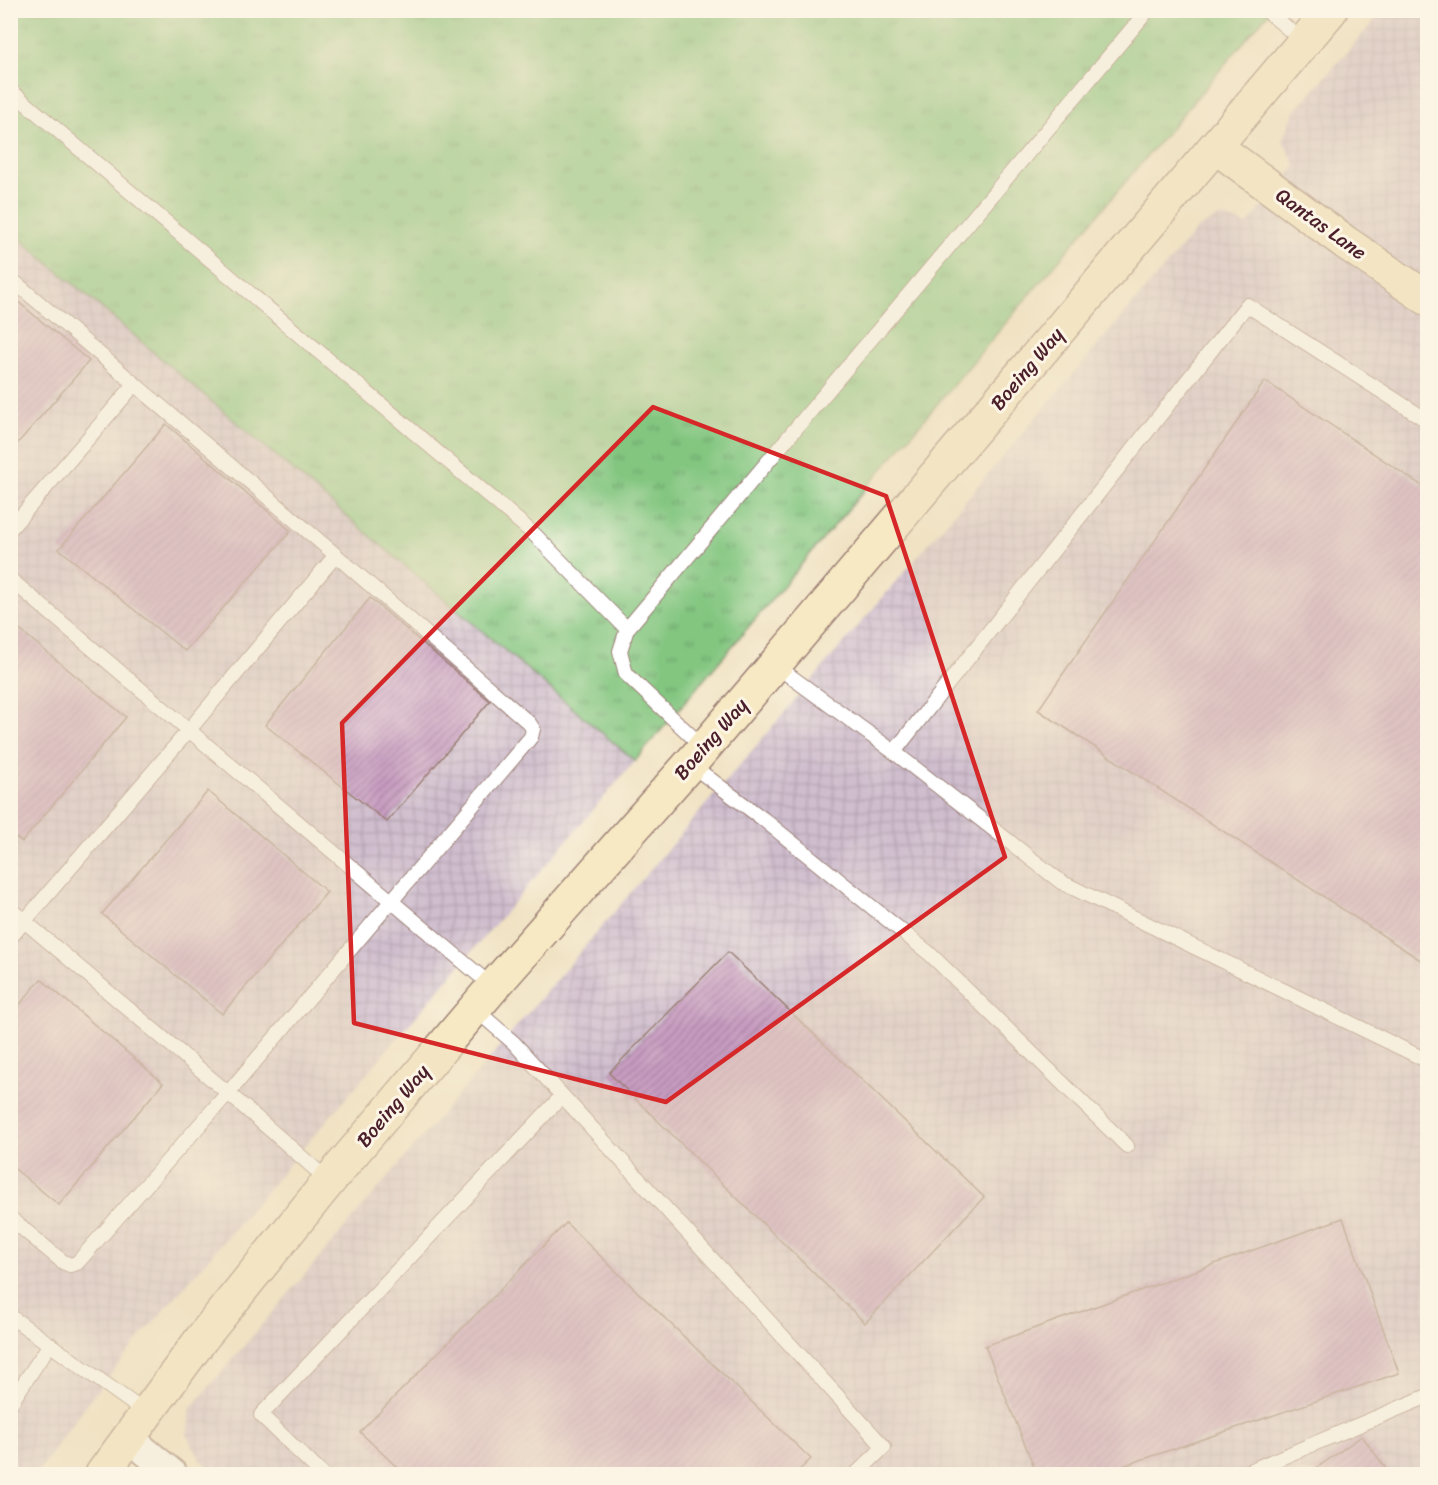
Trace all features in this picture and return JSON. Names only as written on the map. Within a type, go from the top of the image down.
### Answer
[{"type":"street","name":"Boeing Way","points":[[102,1474],[202,1338],[329,1181],[484,998],[775,665],[1331,10]]},
{"type":"street","name":"Qantas Lane","points":[[1216,147],[1346,243],[1428,299]]},
{"type":"street","points":[[137,1425],[173,1474]]},
{"type":"lane","points":[[1127,1146],[930,954],[763,819],[697,756],[626,674],[620,651],[627,629],[1148,10]]},
{"type":"lane","points":[[1266,10],[1304,42]]},
{"type":"lane","points":[[10,90],[534,534],[627,629]]},
{"type":"lane","points":[[10,278],[336,555],[529,723],[533,729],[531,737],[228,1093],[77,1263],[70,1265],[63,1262],[10,1218]]},
{"type":"lane","points":[[894,752],[1247,305],[1428,421]]},
{"type":"lane","points":[[10,529],[135,384]]},
{"type":"lane","points":[[10,938],[336,555]]},
{"type":"lane","points":[[10,579],[391,900],[484,998],[514,1043],[884,1448],[856,1474]]},
{"type":"lane","points":[[775,665],[894,752],[1061,882],[1428,1061]]},
{"type":"lane","points":[[10,909],[329,1181]]},
{"type":"lane","points":[[322,1474],[261,1415],[562,1096]]},
{"type":"lane","points":[[10,1316],[50,1344],[137,1425]]},
{"type":"lane","points":[[10,1404],[50,1344]]},
{"type":"lane","points":[[1242,1474],[1428,1396]]},
{"type":"highlighted area","points":[[653,407],[886,496],[1005,857],[666,1102],[354,1023],[342,723]]},
{"type":"shaded area","points":[[1383,11],[1427,11],[1427,1474],[216,1474],[201,1460],[187,1435],[191,1408],[1197,229],[1221,216],[1247,225],[1296,166],[1283,141],[1294,112]]},
{"type":"shaded area","points":[[10,231],[635,761],[136,1343],[89,1401],[36,1474],[10,1474]]},
{"type":"green space","points":[[11,11],[1270,11],[635,761],[11,231]]},
{"type":"building","points":[[10,295],[89,361],[10,452]]},
{"type":"building","points":[[1265,381],[1428,490],[1428,965],[1038,710]]},
{"type":"building","points":[[166,424],[291,531],[185,651],[59,549]]},
{"type":"building","points":[[370,598],[490,701],[387,822],[265,725]]},
{"type":"building","points":[[10,622],[126,717],[22,842],[10,833]]},
{"type":"building","points":[[208,791],[327,892],[222,1014],[102,914]]},
{"type":"building","points":[[728,952],[984,1197],[865,1323],[609,1073]]},
{"type":"building","points":[[41,979],[163,1083],[59,1205],[10,1165],[10,1016]]},
{"type":"building","points":[[1343,1218],[1399,1373],[1099,1474],[1037,1474],[985,1346]]},
{"type":"building","points":[[566,1223],[811,1459],[795,1474],[404,1474],[360,1432]]},
{"type":"building","points":[[1362,1436],[1390,1474],[1308,1474]]}]
